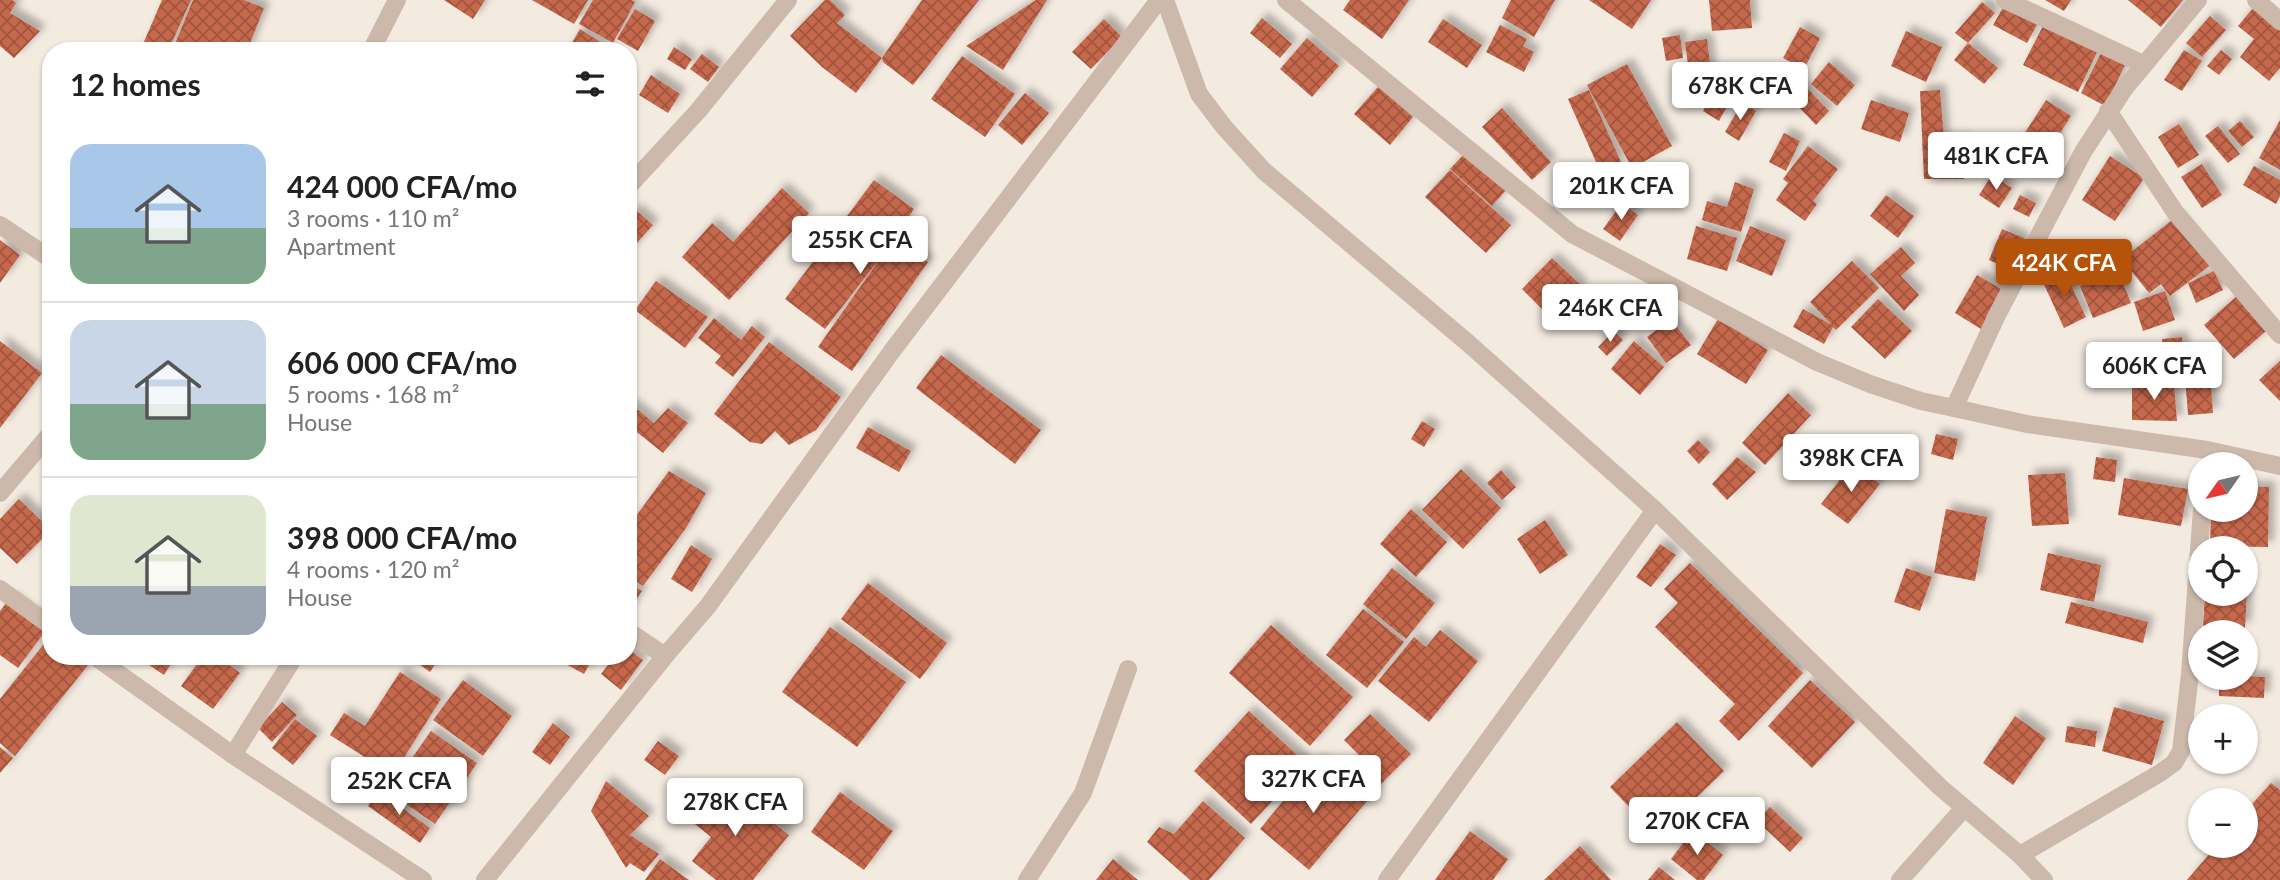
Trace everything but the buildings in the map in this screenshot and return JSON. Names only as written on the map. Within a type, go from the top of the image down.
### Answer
[{"type":"street","points":[[375,42],[397,0]]},
{"type":"street","points":[[637,177],[698,111],[788,0]]},
{"type":"street","points":[[485,880],[708,606],[892,351],[1159,0]]},
{"type":"street","points":[[1165,0],[1199,93],[1224,127],[1264,171],[1468,344],[1655,510],[1964,808],[2020,855],[2044,880]]},
{"type":"street","points":[[1286,0],[1572,234],[1640,272],[1817,362],[1921,401],[2027,425],[2188,454]]},
{"type":"street","points":[[2006,0],[2143,64]]},
{"type":"street","points":[[1954,408],[1997,315],[2083,152],[2108,111],[2143,64],[2198,0]]},
{"type":"street","points":[[2256,0],[2280,21]]},
{"type":"street","points":[[2108,111],[2175,212],[2280,335]]},
{"type":"street","points":[[0,225],[42,253]]},
{"type":"street","points":[[0,492],[42,443]]},
{"type":"street","points":[[2258,463],[2280,466]]},
{"type":"street","points":[[1387,880],[1655,510]]},
{"type":"street","points":[[2020,855],[2160,774],[2174,763],[2181,751],[2190,674],[2201,522]]},
{"type":"street","points":[[0,589],[42,619]]},
{"type":"street","points":[[637,637],[665,656]]},
{"type":"street","points":[[107,665],[233,755],[423,880]]},
{"type":"street","points":[[233,755],[289,665]]},
{"type":"street","points":[[1027,880],[1083,793],[1128,669]]},
{"type":"street","points":[[1900,880],[1964,808]]}]
